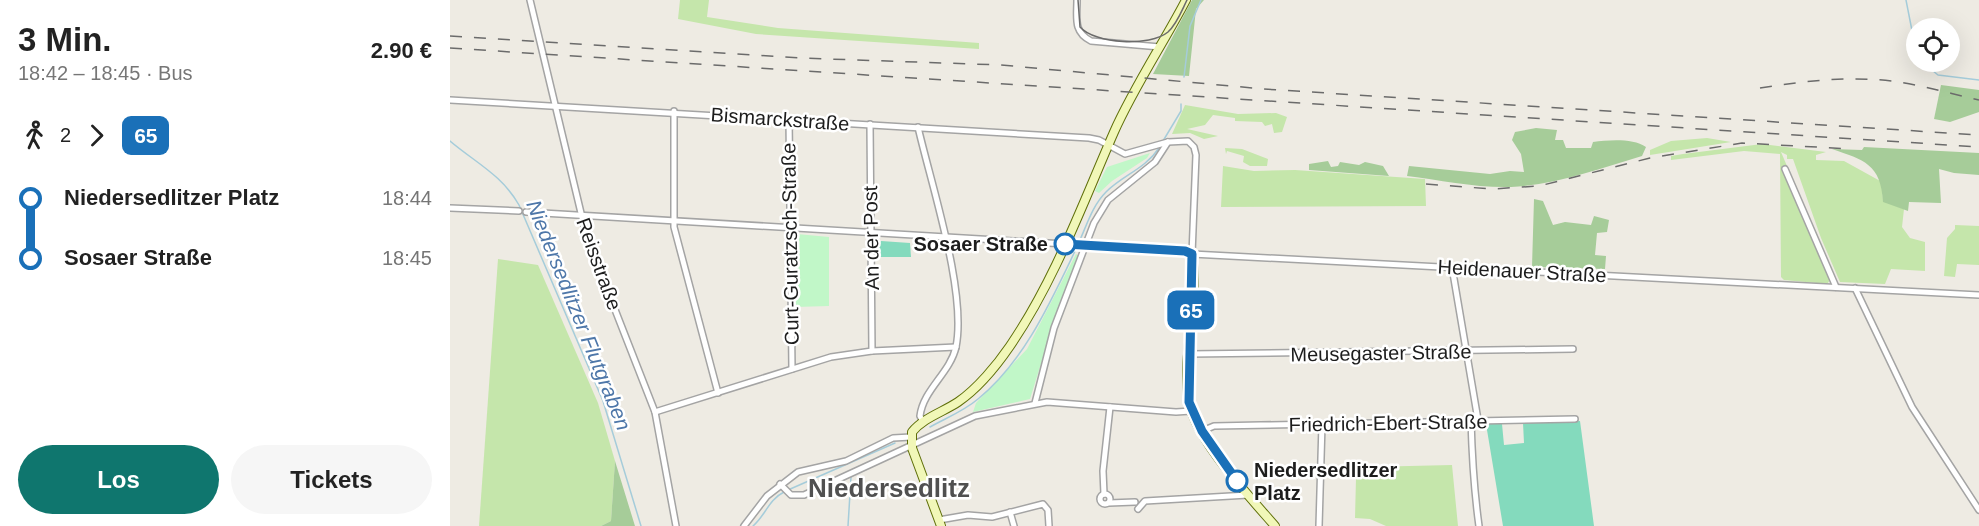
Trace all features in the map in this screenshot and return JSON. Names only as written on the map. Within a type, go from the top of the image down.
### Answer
[{"type":"street","name":"Reisstraße","points":[[530,0],[553,105],[587,238],[655,412],[676,526]]},
{"type":"street","points":[[1077,0],[1077,30],[1081,36],[1091,41],[1160,47]]},
{"type":"street","points":[[910,440],[923,422],[963,399],[1004,356],[1069,244],[1109,146],[1186,0]]},
{"type":"street","name":"Bismarckstraße","points":[[450,100],[674,111],[1089,138],[1125,154],[1167,143]]},
{"type":"street","points":[[674,111],[674,220],[718,393]]},
{"type":"street","name":"Curt-Guratzsch-Straße","points":[[789,119],[792,369]]},
{"type":"street","name":"An der Post","points":[[870,124],[872,351]]},
{"type":"street","points":[[918,127],[945,238],[956,303],[956,347],[950,362],[924,402],[920,416],[923,422]]},
{"type":"street","points":[[1035,403],[1054,328],[1094,223],[1108,200],[1155,162],[1167,143],[1188,141],[1196,151],[1188,395],[1191,411],[1202,431],[1248,495],[1275,526]]},
{"type":"street","points":[[1785,169],[1836,287]]},
{"type":"street","points":[[450,208],[519,211]]},
{"type":"street","points":[[526,212],[1069,244]]},
{"type":"street","name":"Heidenauer Straße","points":[[1069,244],[1185,251],[1192,254],[1979,295]]},
{"type":"street","points":[[1452,267],[1478,420]]},
{"type":"street","points":[[1855,288],[1912,407],[1979,510]]},
{"type":"street","points":[[655,412],[831,357],[872,351],[956,347]]},
{"type":"street","name":"Meusegaster Straße","points":[[1189,354],[1573,349]]},
{"type":"street","points":[[784,488],[796,496],[804,495],[910,440],[975,416],[1035,403],[1191,411]]},
{"type":"street","points":[[1110,407],[1103,471],[1104,494],[1110,498],[1109,503],[1135,502]]},
{"type":"street","name":"Friedrich-Ebert-Straße","points":[[1202,431],[1214,426],[1575,419]]},
{"type":"street","points":[[1471,420],[1475,469],[1472,478],[1479,526]]},
{"type":"street","points":[[1318,526],[1322,424]]},
{"type":"street","points":[[744,526],[767,496],[784,488],[798,472],[846,461],[893,438],[910,440]]},
{"type":"street","points":[[910,440],[940,523],[968,515],[992,517],[1043,504],[1048,510],[1049,526]]},
{"type":"street","points":[[1138,509],[1145,501],[1248,495]]},
{"type":"street","points":[[1010,512],[1014,526]]},
{"type":"green space","points":[[680,0],[709,0],[707,17],[778,28],[979,43],[979,49],[756,34],[678,19]]},
{"type":"green space","points":[[1192,0],[1204,0],[1196,9],[1189,76],[1153,74]]},
{"type":"green space","points":[[1941,85],[1979,90],[1979,112],[1950,122],[1934,119]]},
{"type":"green space","points":[[1185,105],[1238,114],[1276,113],[1287,117],[1282,132],[1274,133],[1272,124],[1265,126],[1262,122],[1235,121],[1235,118],[1213,115],[1205,125],[1187,129],[1218,136],[1204,139],[1190,133],[1172,134]]},
{"type":"green space","points":[[1536,128],[1557,130],[1555,140],[1563,140],[1566,148],[1591,148],[1593,142],[1613,140],[1634,142],[1646,147],[1642,156],[1577,176],[1527,186],[1485,186],[1407,176],[1409,166],[1490,174],[1510,171],[1524,172],[1521,154],[1512,140],[1515,132]]},
{"type":"green space","points":[[1707,138],[1731,142],[1650,155],[1650,150],[1671,141]]},
{"type":"green space","points":[[1762,144],[1826,152],[1816,155],[1816,160],[1844,161],[1882,182],[1883,201],[1904,209],[1902,227],[1910,238],[1925,242],[1925,271],[1891,269],[1885,284],[1840,282],[1821,238],[1793,159],[1787,159],[1787,155],[1781,152],[1787,166],[1783,170],[1831,279],[1827,284],[1784,280],[1781,277],[1780,154],[1744,151],[1671,160],[1671,156]]},
{"type":"green space","points":[[1864,147],[1979,153],[1979,175],[1939,169],[1941,203],[1909,202],[1908,211],[1883,202],[1879,179],[1869,165],[1832,149],[1862,150]]},
{"type":"green space","points":[[1225,148],[1242,149],[1268,159],[1267,166],[1250,166],[1243,162],[1244,156],[1227,151],[1226,154]]},
{"type":"green space","points":[[1150,153],[1147,158],[1112,181],[1099,193],[1095,191],[1107,167]]},
{"type":"green space","points":[[1328,161],[1331,167],[1338,166],[1340,162],[1359,165],[1365,162],[1383,166],[1389,176],[1309,170],[1309,164]]},
{"type":"green space","points":[[1223,166],[1254,171],[1295,170],[1425,179],[1426,206],[1221,207]]},
{"type":"green space","points":[[1534,199],[1543,201],[1553,225],[1565,222],[1591,225],[1594,216],[1609,220],[1607,232],[1597,233],[1595,255],[1606,256],[1605,269],[1532,267]]},
{"type":"green space","points":[[1955,225],[1979,226],[1979,265],[1957,264],[1955,277],[1944,276],[1947,238],[1955,229]]},
{"type":"green space","points":[[797,234],[829,237],[829,306],[795,307],[794,237]]},
{"type":"green space","points":[[881,241],[910,243],[911,257],[879,257],[877,245]]},
{"type":"green space","points":[[1076,254],[1079,256],[1059,306],[1030,399],[973,412],[976,403],[1027,349]]},
{"type":"green space","points":[[498,259],[538,265],[598,403],[615,461],[611,521],[601,526],[479,526]]},
{"type":"green space","points":[[1580,421],[1594,526],[1503,526],[1486,424],[1502,424],[1504,445],[1524,443],[1523,423]]},
{"type":"green space","points":[[615,461],[635,526],[601,526],[611,521]]},
{"type":"green space","points":[[1452,465],[1458,526],[1386,526],[1370,519],[1355,518],[1356,478],[1366,478],[1367,467]]},
{"type":"waterway","points":[[1184,77],[1190,26],[1201,0]]},
{"type":"waterway","points":[[1906,0],[1910,18]]},
{"type":"waterway","points":[[1934,72],[1938,75],[1979,80]]},
{"type":"waterway","points":[[1163,141],[1181,111],[1181,104]]},
{"type":"waterway","name":"Niedersedlitzer Flutgraben","points":[[450,141],[497,177],[519,205],[603,401],[641,526]]},
{"type":"waterway","points":[[1079,242],[1093,209],[1101,197],[1141,167],[1159,148]]},
{"type":"waterway","points":[[930,427],[973,403],[1009,367],[1035,330],[1076,249]]},
{"type":"waterway","points":[[788,490],[895,443]]},
{"type":"waterway","points":[[848,526],[851,477]]},
{"type":"waterway","points":[[753,526],[774,499],[784,492]]},
{"type":"tram line","points":[[1078,0],[1080,27],[1087,33],[1098,37],[1123,42],[1149,40],[1168,32],[1177,21],[1187,0]]},
{"type":"railway","points":[[450,36],[801,58],[1001,65],[1264,89],[1979,135]]},
{"type":"railway","points":[[450,48],[1979,147]]},
{"type":"railway","points":[[1760,88],[1812,81],[1864,79],[1908,84],[1979,100]]},
{"type":"railway","points":[[1426,184],[1492,189],[1539,186],[1650,158],[1742,143],[1851,149]]},
{"type":"bus line","name":"65","points":[[1065,244],[1185,251],[1192,254],[1189,402],[1191,411],[1217,456],[1237,481]]},
{"type":"place","name":"Sosaer Straße","points":[[1065,244]]},
{"type":"place","name":"Niedersedlitzer Platz","points":[[1237,481]]},
{"type":"district","name":"Niedersedlitz","points":[[889,488]]}]
